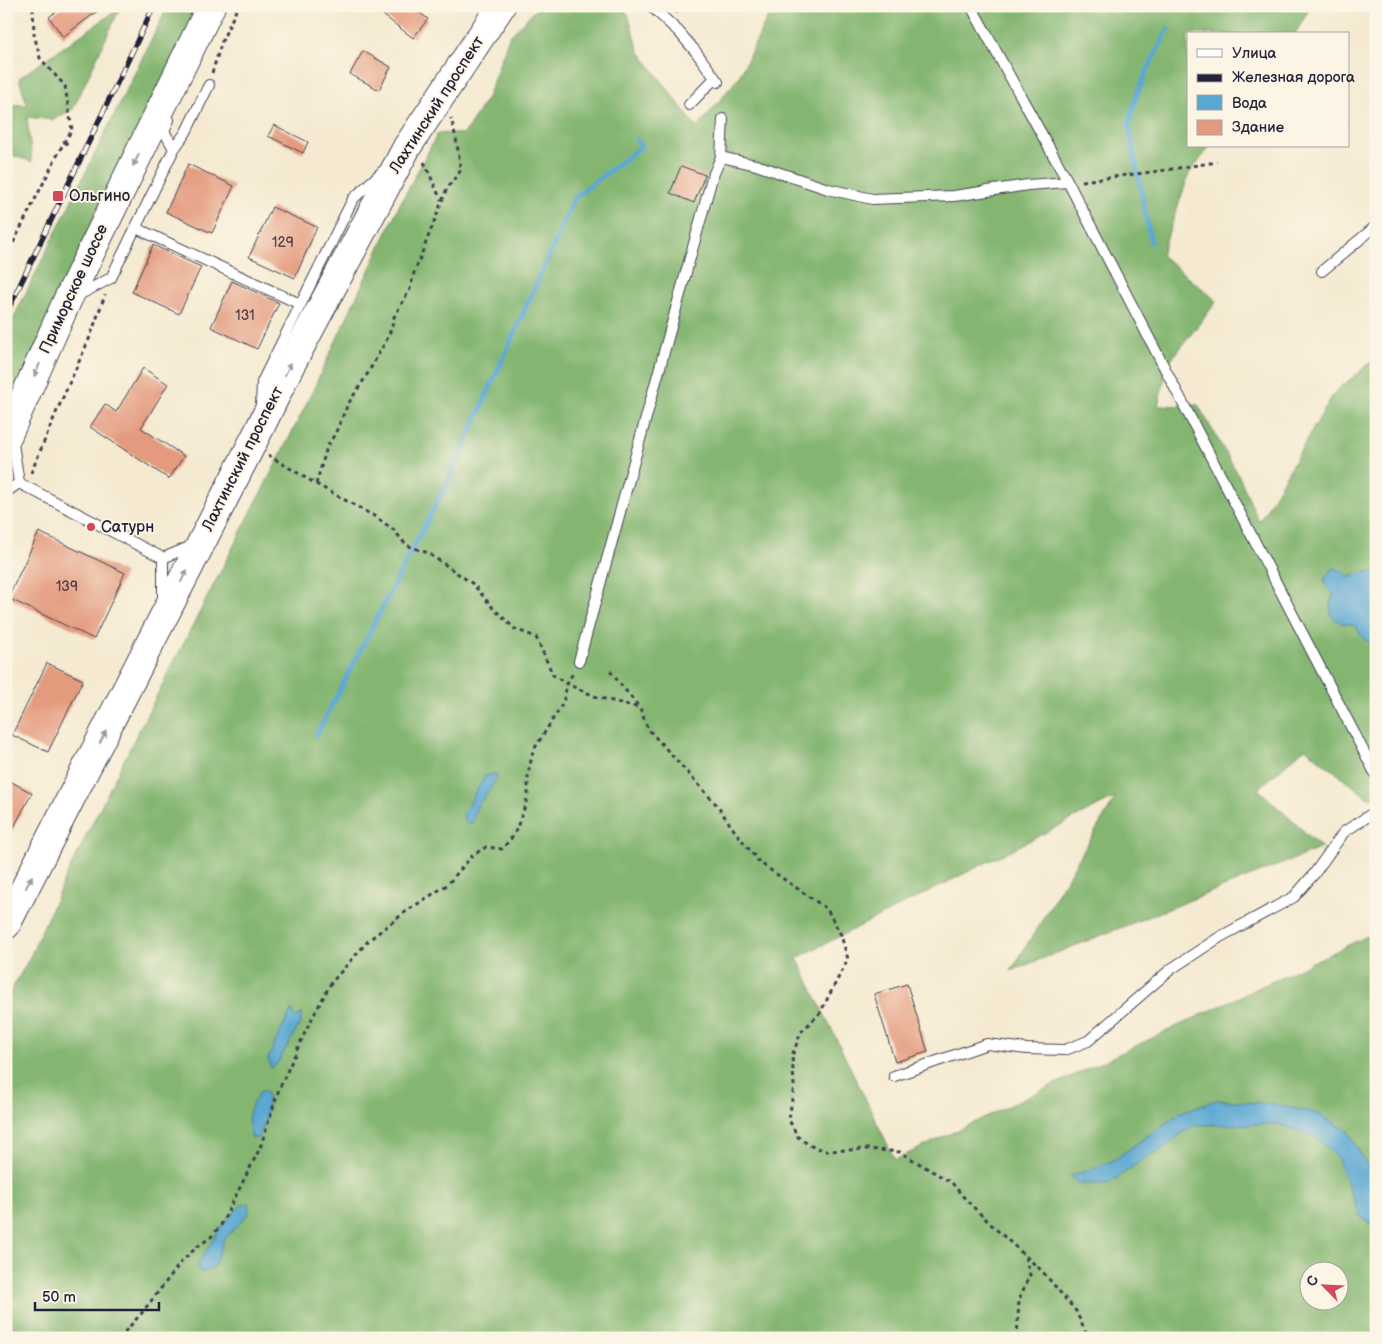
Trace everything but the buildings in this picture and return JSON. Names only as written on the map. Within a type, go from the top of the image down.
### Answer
[{"type":"main road","name":"Лахтинский проспект","points":[[6,925],[288,370],[501,6]]},
{"type":"main road","name":"Приморское шоссе","points":[[9,434],[67,301],[207,16]]},
{"type":"lane","points":[[651,6],[679,32],[716,80],[689,105]]},
{"type":"lane","points":[[971,6],[1068,182],[1376,775]]},
{"type":"lane","points":[[174,149],[164,132],[207,16]]},
{"type":"lane","points":[[67,301],[111,278],[174,149],[186,132],[209,85]]},
{"type":"lane","points":[[579,661],[712,178],[721,157],[723,119]]},
{"type":"lane","points":[[260,428],[262,382],[353,200],[414,152]]},
{"type":"lane","points":[[721,157],[756,165],[828,189],[872,199],[954,196],[1028,185],[1068,182]]},
{"type":"lane","points":[[1322,271],[1376,226]]},
{"type":"lane","points":[[136,228],[300,304]]},
{"type":"lane","points":[[9,434],[22,485],[162,558]]},
{"type":"lane","points":[[6,492],[22,485]]},
{"type":"lane","points":[[162,558],[202,541]]},
{"type":"lane","points":[[162,558],[163,618]]},
{"type":"lane","points":[[894,1076],[987,1044],[1027,1049],[1065,1050],[1088,1041],[1171,969],[1220,937],[1294,897],[1314,874],[1344,832],[1376,811]]},
{"type":"path","points":[[209,85],[222,40],[238,6]]},
{"type":"path","points":[[6,257],[64,142],[72,130],[65,86],[40,58],[34,34],[33,7]]},
{"type":"path","points":[[316,484],[327,447],[348,404],[386,341],[393,319],[408,295],[414,273],[446,188],[461,169],[449,111]]},
{"type":"path","points":[[64,142],[70,145]]},
{"type":"path","points":[[414,152],[442,200]]},
{"type":"path","points":[[1068,182],[1217,162]]},
{"type":"path","points":[[22,485],[90,337],[111,278]]},
{"type":"path","points":[[266,454],[374,516],[394,530],[406,544],[428,553],[473,584],[493,608],[515,629],[536,637],[553,676],[597,696],[640,708]]},
{"type":"path","points":[[119,1338],[141,1314],[182,1262],[197,1247],[211,1237],[221,1225],[260,1148],[280,1089],[308,1026],[331,983],[369,940],[408,910],[447,884],[473,855],[486,847],[502,849],[514,834],[528,796],[528,774],[533,751],[563,703],[567,684],[579,661]]},
{"type":"path","points":[[610,671],[640,708],[648,729],[716,804],[758,862],[827,909],[841,935],[848,959],[820,1013],[801,1032],[792,1056],[794,1085],[789,1120],[798,1136],[810,1146],[827,1151],[868,1149],[900,1152],[952,1183],[966,1200],[1042,1271],[1076,1311],[1088,1338]]},
{"type":"path","points":[[1017,1338],[1019,1300],[1030,1275],[1025,1255]]},
{"type":"green space","points":[[168,6],[193,6],[195,16],[6,411],[6,333]]},
{"type":"green space","points":[[539,6],[621,6],[628,14],[639,51],[697,128],[739,77],[773,6],[1311,6],[1296,32],[1187,32],[1187,148],[1208,148],[1189,174],[1161,255],[1217,301],[1168,364],[1158,406],[1198,405],[1239,476],[1259,522],[1334,393],[1376,358],[1376,574],[1374,572],[1364,572],[1350,577],[1342,571],[1333,568],[1325,577],[1325,585],[1334,594],[1330,605],[1344,624],[1355,625],[1364,640],[1376,646],[1376,797],[1368,798],[1305,748],[1258,789],[1322,848],[1011,971],[1116,797],[797,958],[895,1160],[1376,932],[1376,1338],[6,1338],[6,999],[29,959],[65,878],[136,736],[304,409],[400,204],[438,133],[464,134],[487,98],[509,37]]},
{"type":"green space","points":[[120,8],[73,109],[53,120],[27,117],[32,162],[6,153],[6,104],[27,105],[19,78]]},
{"type":"water","points":[[1333,568],[1342,571],[1350,577],[1364,572],[1374,572],[1376,574],[1376,646],[1364,640],[1355,625],[1344,624],[1332,617],[1330,605],[1334,594],[1325,585],[1325,577]]},
{"type":"water","points":[[496,774],[497,779],[476,808],[472,824],[465,822],[463,814],[485,776]]},
{"type":"water","points":[[292,1010],[295,1018],[302,1013],[300,1024],[277,1064],[271,1068],[268,1059]]},
{"type":"water","points":[[260,1091],[266,1091],[266,1115],[258,1138],[252,1138],[249,1113]]},
{"type":"water","points":[[1216,1100],[1273,1104],[1317,1113],[1348,1131],[1376,1181],[1376,1229],[1360,1216],[1337,1157],[1317,1138],[1278,1124],[1193,1125],[1165,1147],[1108,1184],[1079,1184],[1070,1176],[1114,1160],[1181,1112]]},
{"type":"water","points":[[250,1203],[248,1214],[224,1240],[214,1267],[201,1273],[197,1265],[221,1227],[240,1206]]},
{"type":"waterway","points":[[1151,242],[1129,123],[1144,77],[1168,29]]},
{"type":"waterway","points":[[316,736],[452,473],[575,197],[641,147],[636,139]]},
{"type":"railway","points":[[6,314],[154,6]]},
{"type":"place","name":"Ольгино","points":[[58,196]]},
{"type":"place","name":"Сатурн","points":[[91,527]]}]
